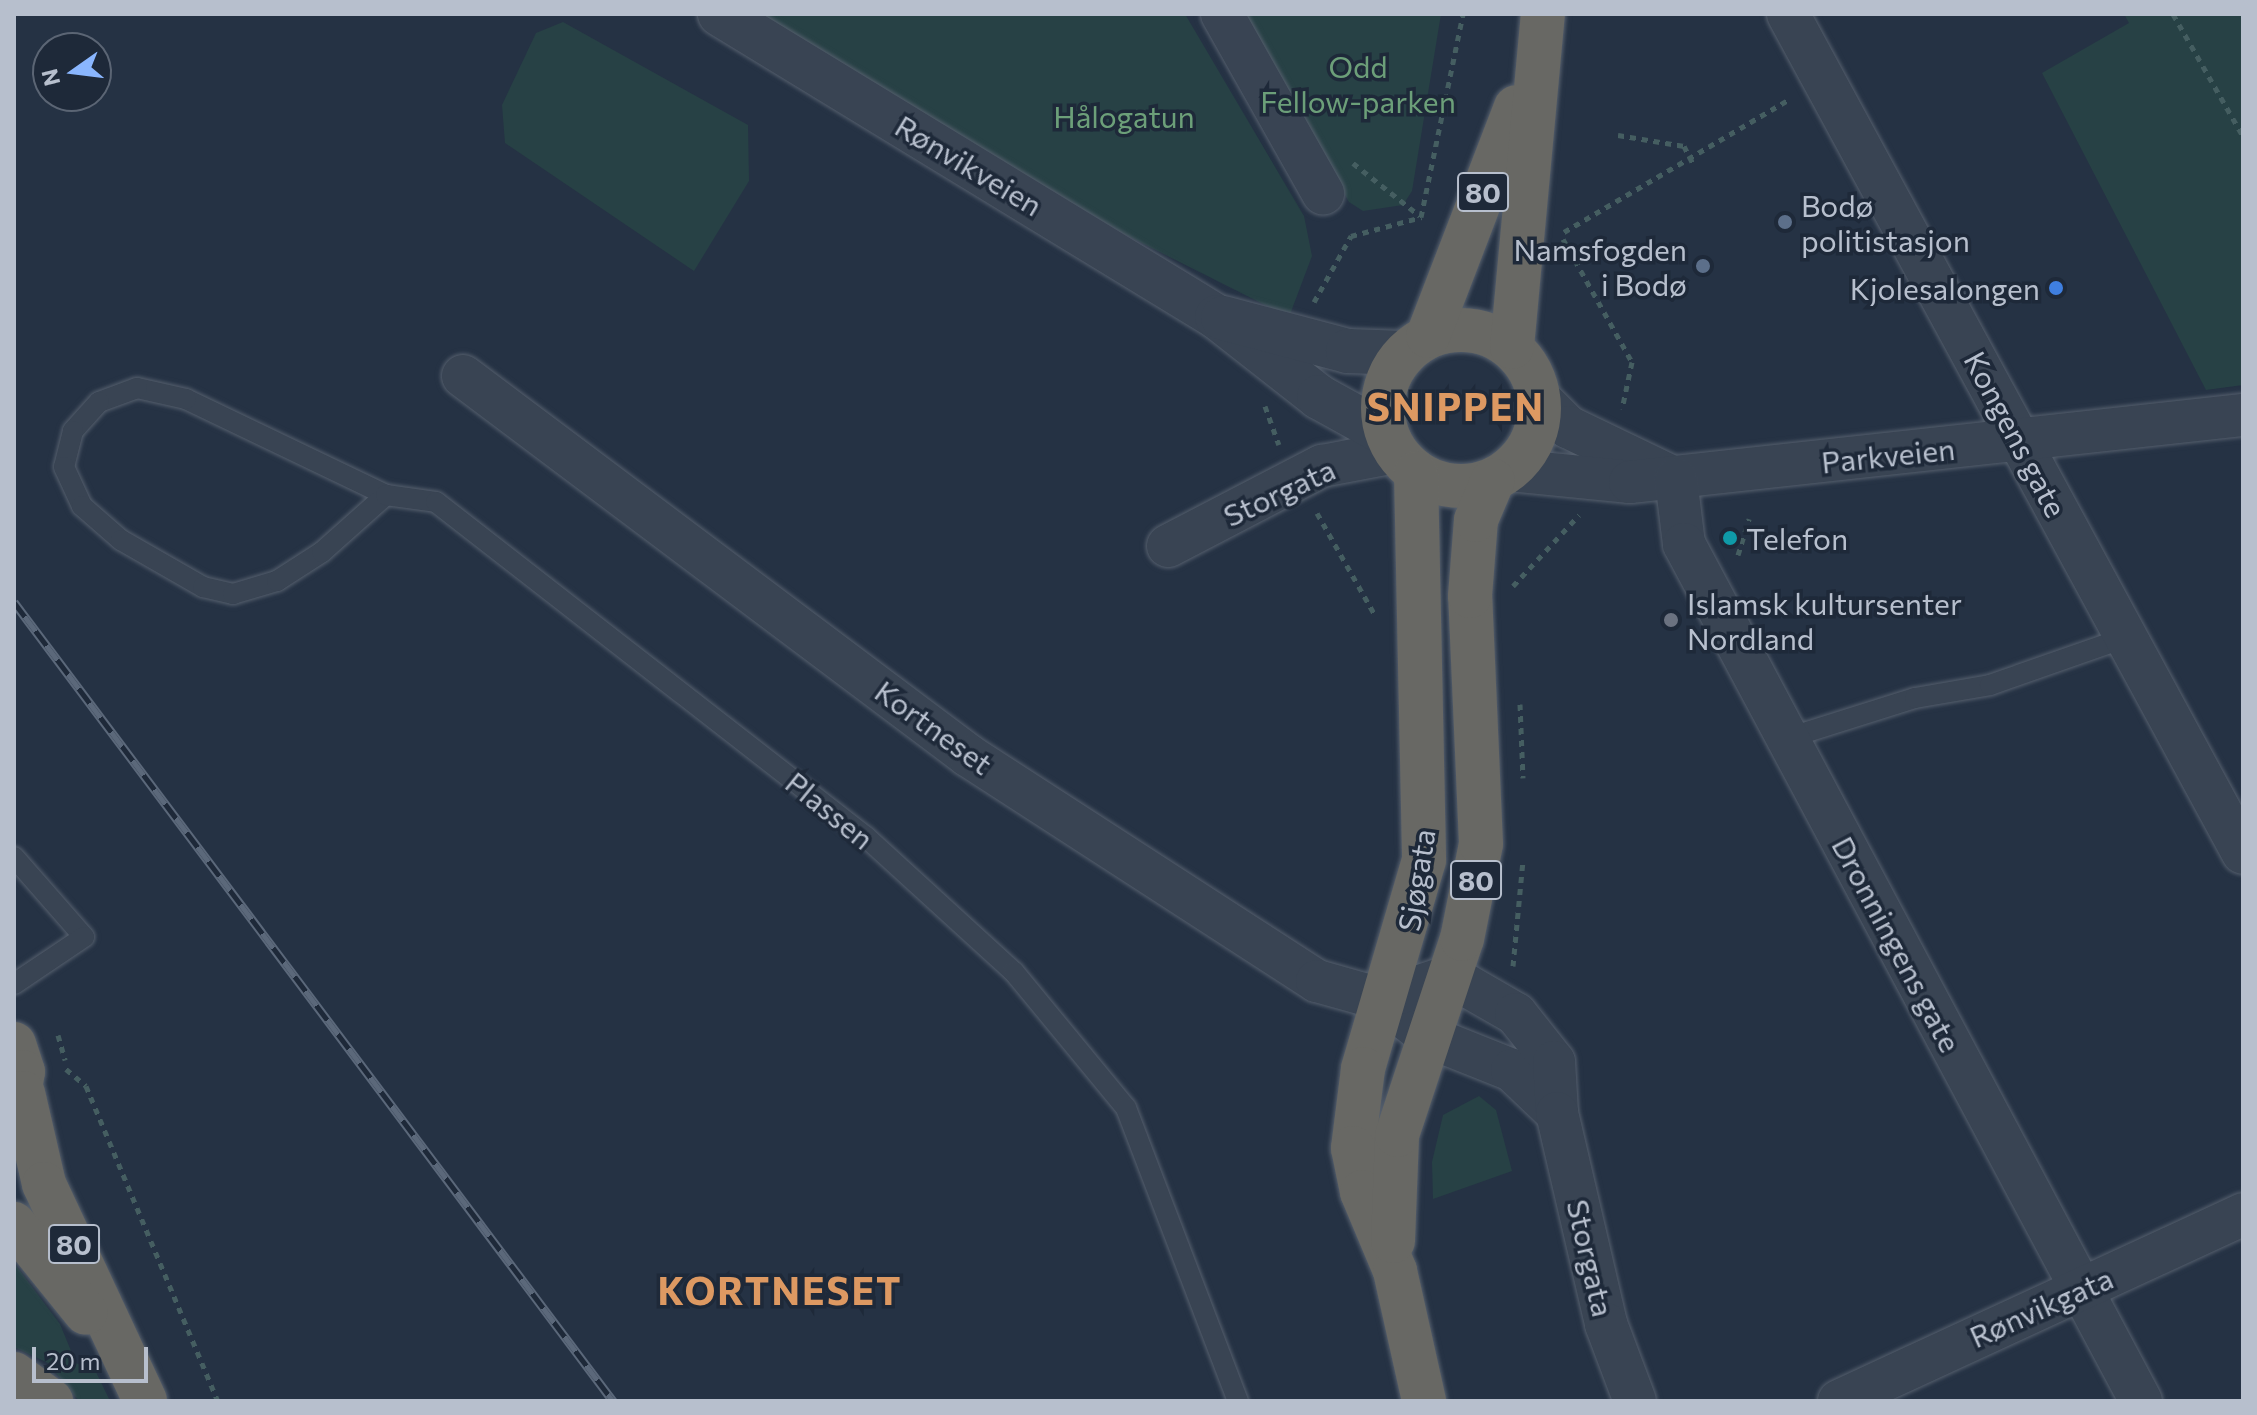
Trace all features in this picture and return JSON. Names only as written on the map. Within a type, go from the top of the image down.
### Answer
[{"type":"highway","name":"80","points":[[1399,453],[1388,377],[1415,344],[1541,32]]},
{"type":"highway","name":"80","points":[[1512,347],[1541,32]]},
{"type":"highway","points":[[1415,344],[1472,329],[1512,347],[1540,399]]},
{"type":"highway","name":"80","points":[[1501,475],[1527,450],[1540,399]]},
{"type":"highway","points":[[1399,453],[1453,487],[1501,475]]},
{"type":"highway","name":"Sjøgata","points":[[1399,453],[1424,860],[1404,946],[1381,999],[1355,1102],[1353,1148],[1362,1192],[1395,1271],[1424,1401]]},
{"type":"highway","name":"Sjøgata","points":[[1395,1271],[1397,1135],[1450,976],[1481,844],[1470,596],[1476,520],[1501,475]]},
{"type":"highway","name":"80","points":[[14,1044],[18,1106],[44,1184],[142,1396]]},
{"type":"highway","name":"80","points":[[14,1224],[142,1396]]},
{"type":"highway","points":[[14,1374],[51,1401]]},
{"type":"street","name":"Rønvikveien","points":[[720,14],[1217,317],[1319,397],[1399,453]]},
{"type":"street","points":[[1222,14],[1323,193]]},
{"type":"street","name":"Kongens gate","points":[[1788,14],[2243,853]]},
{"type":"street","name":"Rønvikveien","points":[[1217,317],[1348,351],[1415,344]]},
{"type":"street","name":"Kortneset","points":[[463,376],[969,756],[1317,981],[1381,999],[1429,1037],[1512,1070],[1557,1113]]},
{"type":"street","points":[[1540,399],[1568,427],[1676,479]]},
{"type":"street","name":"Parkveien","points":[[1501,475],[1594,481],[1676,479],[2243,415]]},
{"type":"street","name":"Storgata","points":[[1168,546],[1322,466],[1399,453]]},
{"type":"street","name":"Dronningens gate","points":[[1676,479],[1684,544],[2141,1401]]},
{"type":"street","points":[[1381,999],[1450,976]]},
{"type":"street","name":"Storgata","points":[[1450,976],[1501,1003],[1539,1041],[1554,1062],[1557,1113],[1606,1324],[1635,1401]]},
{"type":"street","name":"Rønvikgata","points":[[1839,1401],[2243,1214]]},
{"type":"lane","name":"Plassen","points":[[386,495],[322,552],[277,581],[233,594],[203,587],[121,540],[82,506],[64,467],[73,431],[99,402],[137,388],[186,399],[386,495],[436,502],[866,837],[1014,972],[1126,1108],[1238,1401]]},
{"type":"lane","points":[[1788,738],[1915,698],[1990,685],[2127,637]]},
{"type":"lane","points":[[14,857],[84,937],[14,984]]},
{"type":"path","points":[[1421,217],[1463,14]]},
{"type":"path","points":[[2173,14],[2243,136]]},
{"type":"path","points":[[1548,237],[1560,234],[1689,155],[1824,80]]},
{"type":"path","points":[[1618,135],[1684,146],[1693,164]]},
{"type":"path","points":[[1308,318],[1351,236],[1421,217],[1435,220]]},
{"type":"path","points":[[1557,222],[1560,234],[1632,362],[1620,416]]},
{"type":"path","points":[[1500,591],[1544,560],[1583,507]]},
{"type":"path","points":[[1736,561],[1749,519]]},
{"type":"path","points":[[66,1069],[86,1086],[218,1401]]},
{"type":"green space","name":"Hålogatun","points":[[759,14],[1185,14],[1304,216],[1312,256],[1289,317],[1124,234]]},
{"type":"green space","name":"Odd Fellow-parken","points":[[1239,14],[1441,14],[1412,191],[1403,205],[1363,211],[1349,202]]},
{"type":"green space","points":[[2124,14],[2243,14],[2243,385],[2206,390],[2042,73],[2129,23]]},
{"type":"green space","points":[[563,22],[748,125],[749,181],[694,271],[505,143],[502,105],[536,33]]},
{"type":"green space","points":[[1479,1096],[1496,1110],[1512,1171],[1433,1199],[1432,1162],[1443,1115]]},
{"type":"green space","points":[[14,1263],[60,1324],[76,1363],[96,1372],[110,1401],[79,1401],[48,1363],[14,1347]]},
{"type":"railway","points":[[14,602],[613,1401]]},
{"type":"place","name":"Bodø politistasjon","points":[[1785,222]]},
{"type":"place","name":"Namsfogden i Bodø","points":[[1703,266]]},
{"type":"place","name":"Kjolesalongen","points":[[2056,288]]},
{"type":"place","name":"Telefon","points":[[1730,538]]},
{"type":"place","name":"Islamsk kultursenter Nordland","points":[[1671,620]]},
{"type":"district","name":"SNIPPEN","points":[[1456,406]]},
{"type":"district","name":"KORTNESET","points":[[780,1290]]}]
